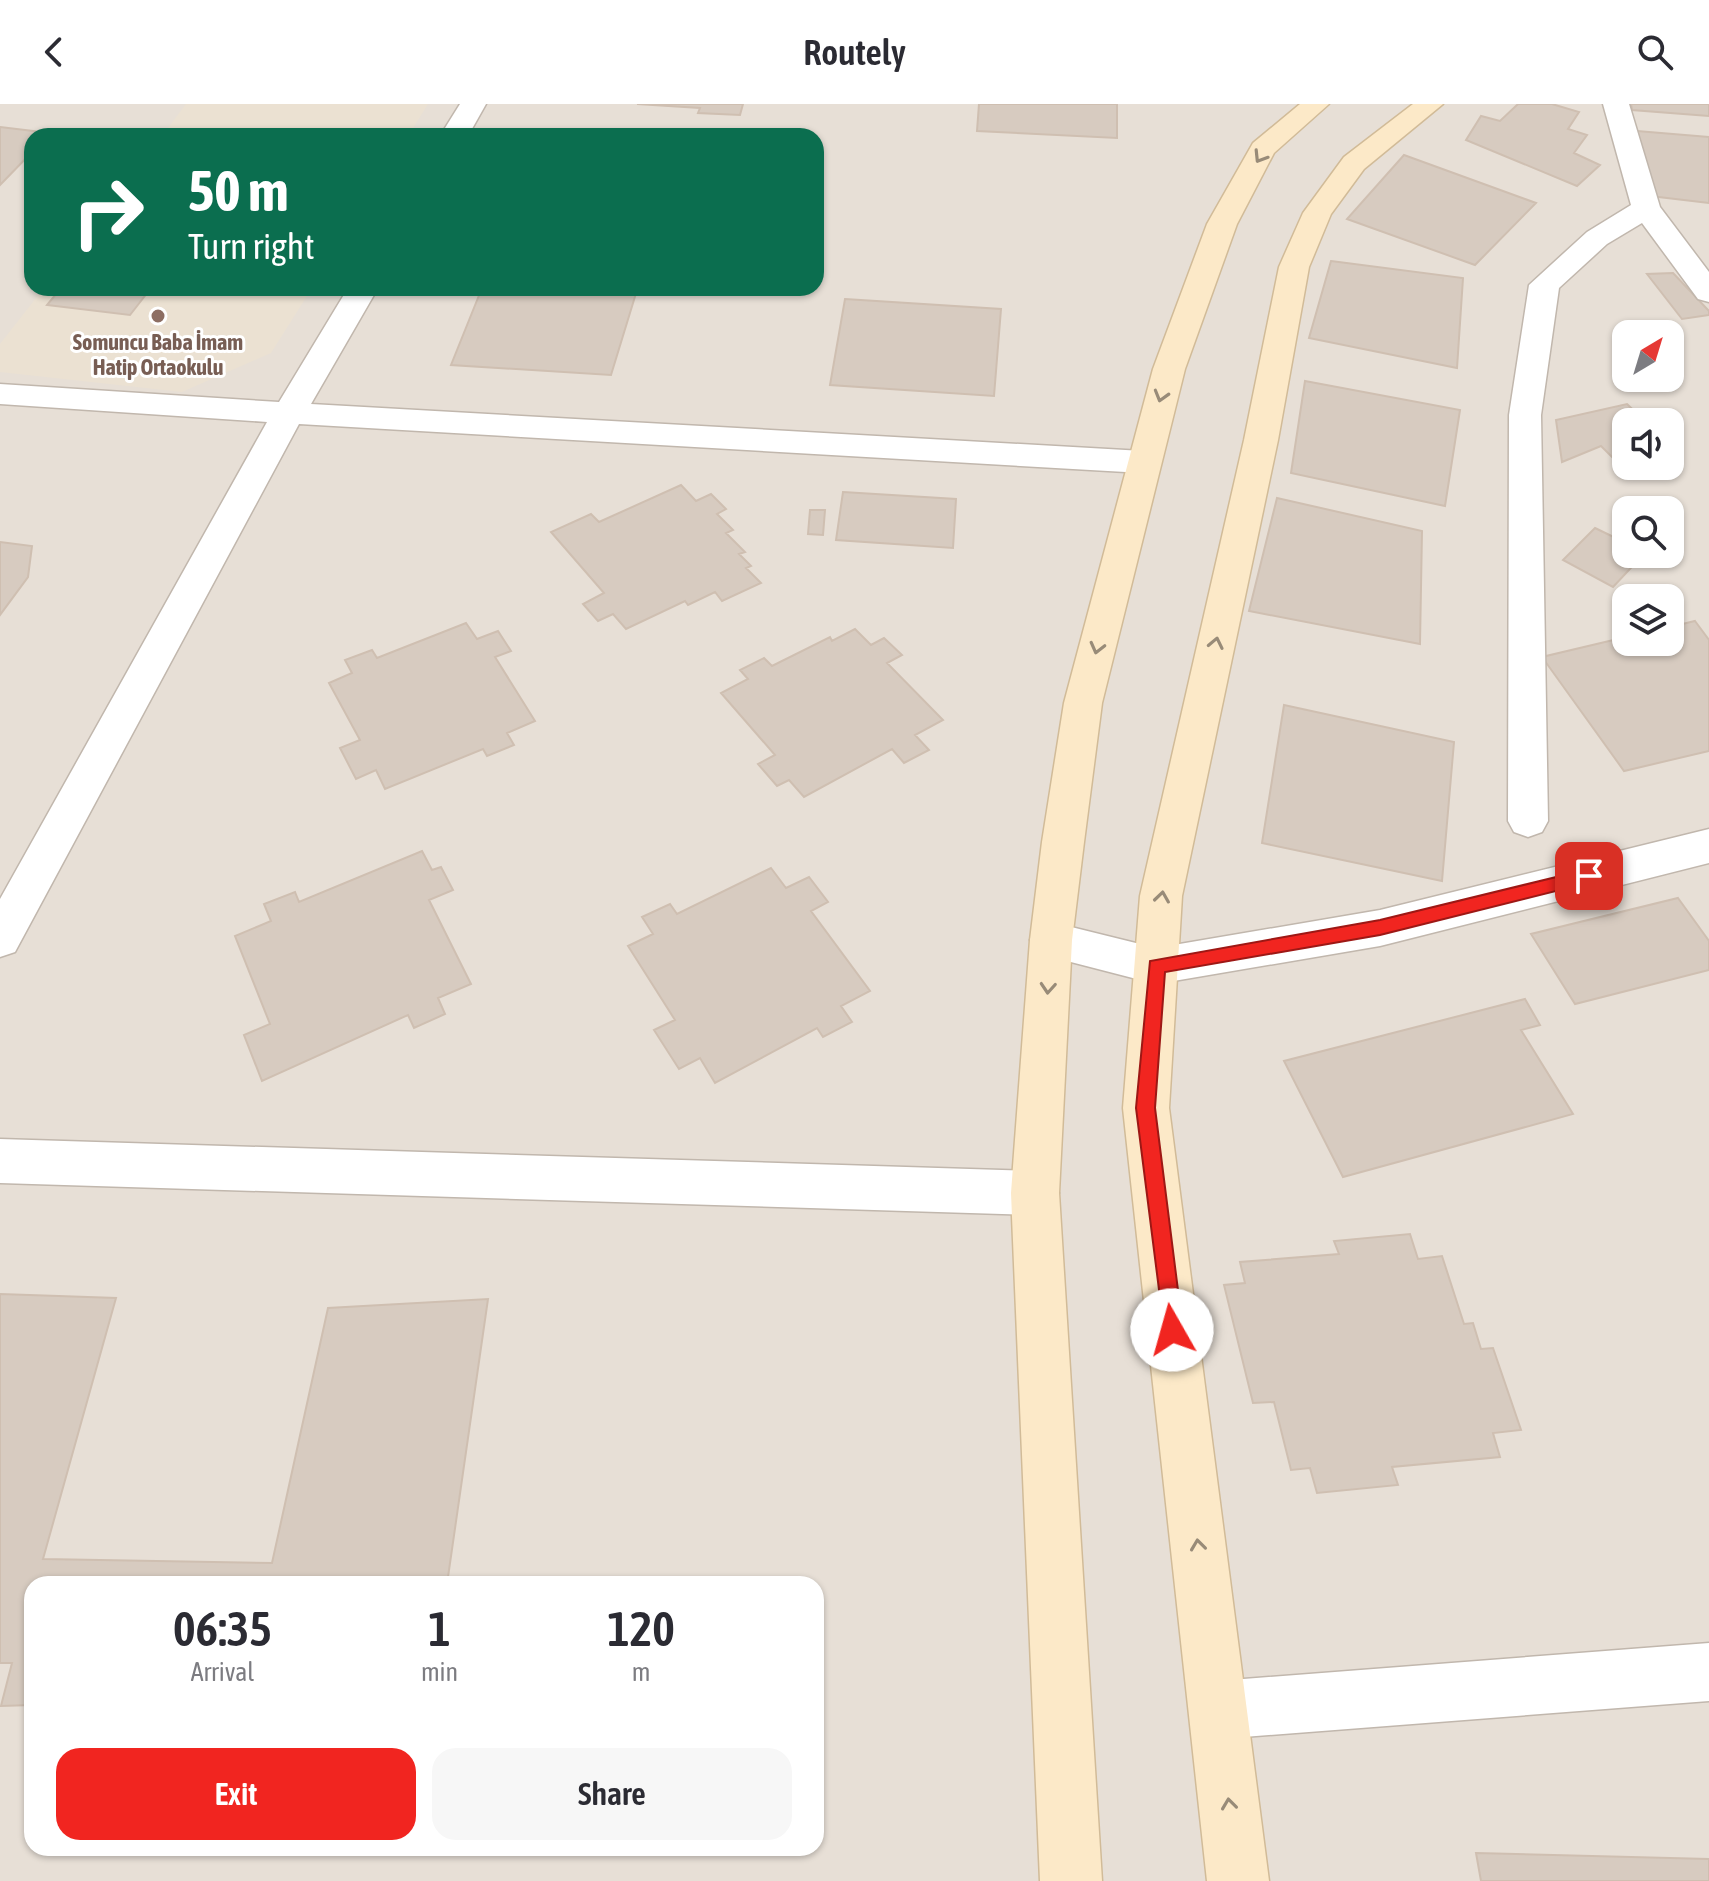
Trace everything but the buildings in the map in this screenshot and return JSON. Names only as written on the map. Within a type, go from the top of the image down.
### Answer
[{"type":"main road","points":[[1071,1881],[1035,1193],[1051,940],[1083,703],[1169,369],[1222,224],[1263,149],[1316,104]]},
{"type":"main road","points":[[1238,1881],[1146,1108],[1161,896],[1261,440],[1294,267],[1317,213],[1354,163],[1430,104]]},
{"type":"street","points":[[459,128],[473,104]]},
{"type":"street","points":[[1616,104],[1646,208],[1709,293]]},
{"type":"street","points":[[1528,821],[1525,415],[1544,285],[1597,238],[1646,208]]},
{"type":"street","points":[[0,939],[289,413],[358,296]]},
{"type":"street","points":[[0,394],[1143,462]]},
{"type":"street","points":[[1051,940],[1156,966],[1380,928],[1709,846]]},
{"type":"street","points":[[0,1161],[1035,1193]]},
{"type":"street","points":[[1218,1710],[1709,1672]]},
{"type":"shaded area","points":[[0,104],[1709,104],[1709,1881],[0,1881]]},
{"type":"shaded area","points":[[186,104],[428,104],[413,128],[168,128]]},
{"type":"shaded area","name":"Somuncu Baba İmam Hatip Ortaokulu","points":[[38,296],[307,296],[271,353],[182,392],[0,372],[0,344]]},
{"type":"place","name":"Somuncu Baba İmam Hatip Ortaokulu","points":[[158,316]]},
{"type":"route","points":[[1172,1330],[1146,1108],[1156,966],[1380,928],[1589,876]]}]
